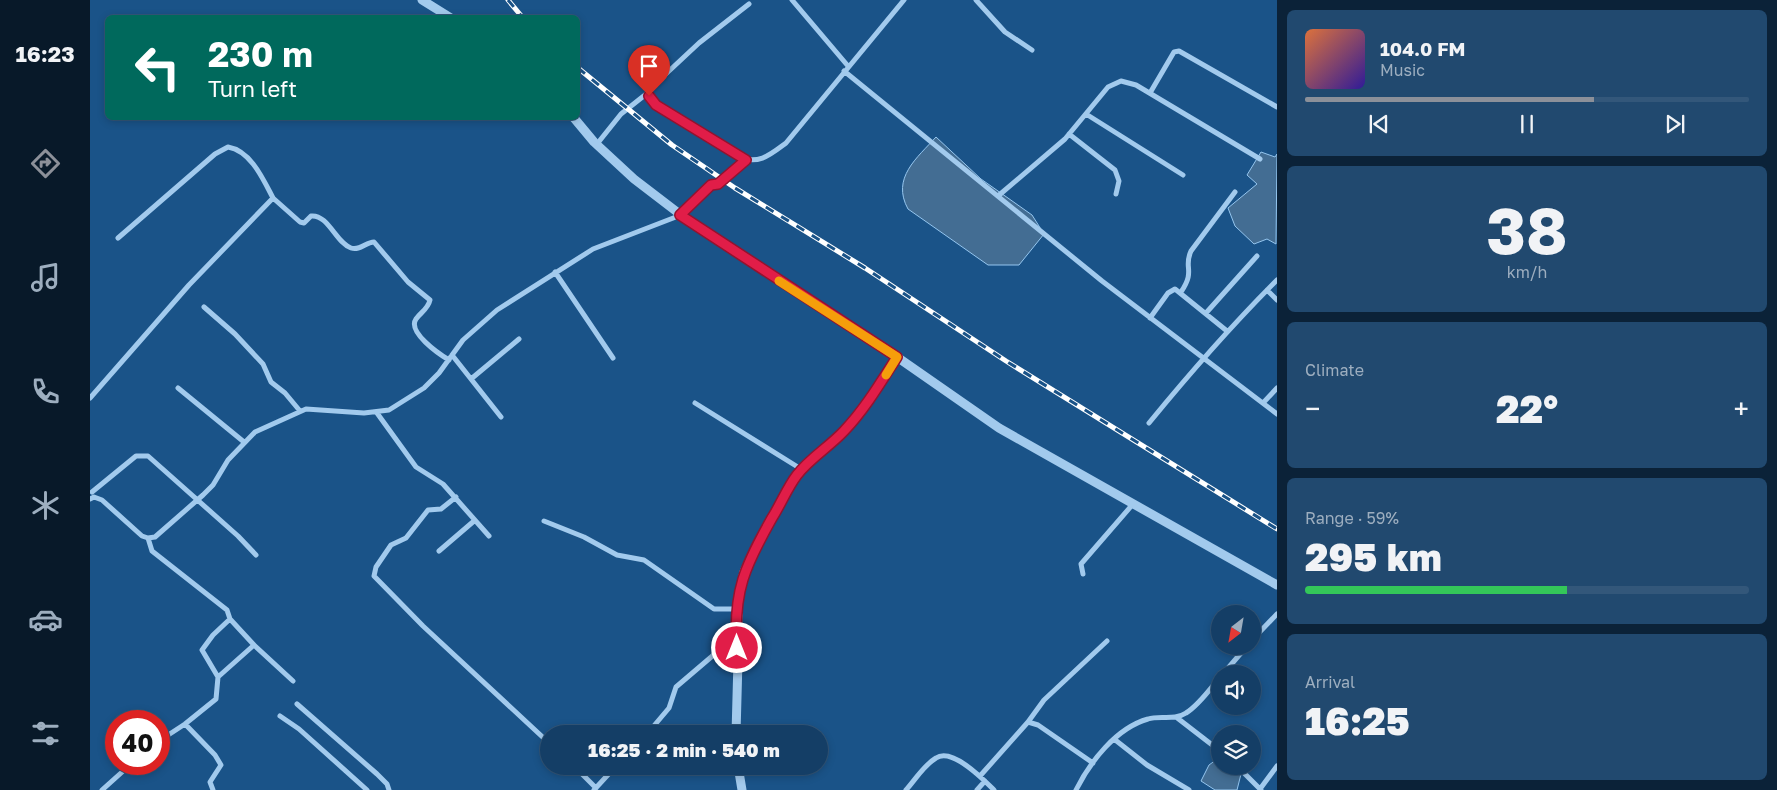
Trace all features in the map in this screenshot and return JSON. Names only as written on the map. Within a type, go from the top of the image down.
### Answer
[{"type":"street","points":[[422,0],[446,15]]},
{"type":"street","points":[[792,0],[846,69],[998,196],[1150,318],[1277,414]]},
{"type":"street","points":[[650,91],[649,96],[656,105],[746,160],[762,160],[786,143],[904,0]]},
{"type":"street","points":[[976,0],[1005,32],[1032,50]]},
{"type":"street","points":[[597,144],[621,114],[650,91],[699,43],[749,4]]},
{"type":"street","points":[[1150,93],[1171,56],[1174,52],[1179,51],[1277,107]]},
{"type":"street","points":[[998,196],[1070,134],[1102,92],[1114,83],[1128,82],[1150,93],[1260,159]]},
{"type":"street","points":[[1086,114],[1184,175]]},
{"type":"street","points":[[576,120],[597,144],[634,179],[680,215],[897,357],[999,428],[1277,585]]},
{"type":"street","points":[[1070,134],[1115,170],[1119,181],[1116,194]]},
{"type":"street","points":[[118,238],[215,154],[228,147],[242,152],[261,175],[273,198],[300,222],[304,223],[314,215],[340,241],[352,248],[358,249],[374,242],[408,282],[430,300],[424,311],[415,320],[414,326],[418,334],[449,360]]},
{"type":"street","points":[[92,496],[102,500],[142,536],[148,538],[162,533],[212,485],[228,460],[255,432],[306,409],[377,413],[389,410],[424,388],[449,360],[463,340],[480,323],[555,272],[593,249],[680,215],[711,185],[718,184],[746,160]]},
{"type":"street","points":[[1181,292],[1190,278],[1188,259],[1191,251],[1235,192]]},
{"type":"street","points":[[90,398],[189,285],[273,198]]},
{"type":"street","points":[[1206,313],[1257,256]]},
{"type":"street","points":[[555,272],[613,358]]},
{"type":"street","points":[[1149,423],[1203,357],[1277,280]]},
{"type":"street","points":[[1150,318],[1171,290],[1175,289],[1227,331]]},
{"type":"street","points":[[1267,290],[1277,300]]},
{"type":"street","points":[[204,307],[235,334],[263,364],[271,382],[285,393],[300,411]]},
{"type":"street","points":[[471,379],[519,339]]},
{"type":"street","points":[[452,355],[501,417]]},
{"type":"street","points":[[736,725],[738,660],[736,635],[744,572],[760,539],[801,470],[844,432],[868,402],[897,357]]},
{"type":"street","points":[[178,388],[244,442]]},
{"type":"street","points":[[1263,403],[1277,388]]},
{"type":"street","points":[[695,403],[801,470]]},
{"type":"street","points":[[377,413],[416,467],[435,479],[456,497],[474,521],[489,536]]},
{"type":"street","points":[[92,496],[130,460],[141,455],[157,462],[197,501],[238,536],[256,555]]},
{"type":"street","points":[[90,485],[92,496]]},
{"type":"street","points":[[456,497],[441,509],[428,510],[406,538],[391,545],[376,567],[374,576],[437,640],[540,735]]},
{"type":"street","points":[[1083,574],[1081,564],[1133,504]]},
{"type":"street","points":[[439,551],[474,521]]},
{"type":"street","points":[[544,521],[584,537],[618,556],[644,560],[714,609],[738,609]]},
{"type":"street","points":[[148,538],[152,551],[227,610],[230,619],[254,646],[293,681]]},
{"type":"street","points":[[1261,631],[1277,614]]},
{"type":"street","points":[[170,734],[216,699],[218,678],[202,650],[213,635],[230,619]]},
{"type":"street","points":[[655,725],[669,708],[676,687],[736,635]]},
{"type":"street","points":[[980,776],[1028,722],[1044,700],[1107,641]]},
{"type":"street","points":[[218,678],[254,646]]},
{"type":"street","points":[[1230,665],[1239,655]]},
{"type":"street","points":[[1076,790],[1093,763],[1114,739],[1125,730],[1150,718],[1176,717],[1186,713],[1211,687]]},
{"type":"street","points":[[297,704],[377,774],[389,790]]},
{"type":"street","points":[[280,716],[299,729],[367,790]]},
{"type":"street","points":[[1176,717],[1211,744]]},
{"type":"street","points":[[1028,722],[1038,725],[1093,763]]},
{"type":"street","points":[[185,724],[215,755],[221,766],[210,782],[213,790]]},
{"type":"street","points":[[1114,739],[1147,765],[1189,790]]},
{"type":"street","points":[[906,790],[929,763],[937,756],[944,755],[951,756],[980,776],[994,790]]},
{"type":"street","points":[[1246,775],[1260,789],[1277,766]]},
{"type":"street","points":[[102,790],[119,775]]},
{"type":"street","points":[[582,775],[595,789],[608,775]]},
{"type":"street","points":[[740,775],[742,790]]},
{"type":"street","points":[[977,790],[985,781]]},
{"type":"water","points":[[936,137],[981,179],[1032,215],[1044,234],[1019,265],[988,265],[908,209],[904,198],[904,178],[914,161]]},
{"type":"water","points":[[1261,152],[1275,157],[1277,154],[1276,244],[1267,239],[1254,244],[1235,226],[1228,208],[1257,184],[1247,175]]},
{"type":"water","points":[[1211,764],[1211,775],[1241,775],[1237,790],[1215,790],[1201,781]]},
{"type":"railway","points":[[508,0],[520,15]]},
{"type":"railway","points":[[580,70],[672,145],[735,188],[865,268],[1006,361],[1277,529]]},
{"type":"slow traffic","points":[[779,281],[897,357],[886,375]]},
{"type":"route","points":[[649,96],[656,105],[738,157],[746,160],[718,184],[711,185],[680,215],[897,357],[868,402],[844,432],[807,463],[784,495],[744,572],[739,593],[737,648]]}]
